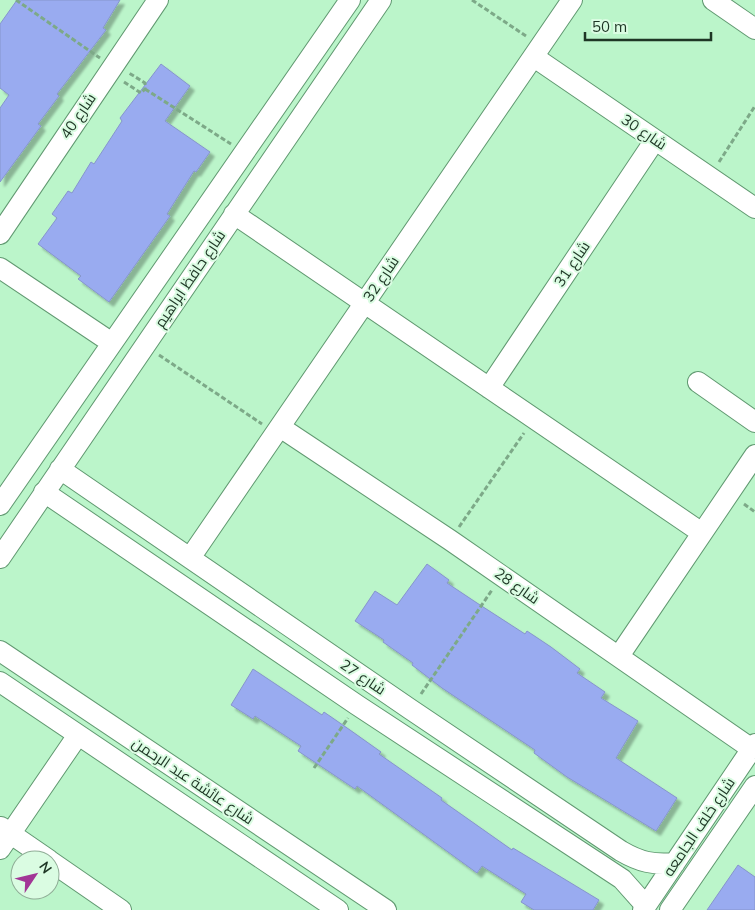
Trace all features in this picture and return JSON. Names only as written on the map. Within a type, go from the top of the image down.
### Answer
[{"type":"street","name":"شارع 40","points":[[0,234],[158,0]]},
{"type":"street","name":"شارع حافظ ابراهيم","points":[[0,505],[350,0]]},
{"type":"street","name":"شارع حافظ ابراهيم","points":[[0,558],[381,0]]},
{"type":"street","name":"شارع 32","points":[[190,558],[572,0]]},
{"type":"street","points":[[713,0],[755,29]]},
{"type":"street","name":"شارع 30","points":[[537,52],[655,140],[755,208]]},
{"type":"street","name":"شارع 31","points":[[489,388],[655,140]]},
{"type":"street","points":[[234,214],[702,533]]},
{"type":"street","points":[[0,268],[112,343]]},
{"type":"street","points":[[698,382],[755,422]]},
{"type":"street","name":"شارع 28","points":[[278,430],[450,540],[753,746]]},
{"type":"street","points":[[618,656],[755,455]]},
{"type":"street","name":"شارع 27","points":[[60,469],[410,709],[637,861],[656,865],[675,863]]},
{"type":"street","name":"شارع 27","points":[[44,492],[357,705],[622,879],[644,908]]},
{"type":"street","name":"شارع عائشة عبد الرحمن","points":[[0,651],[386,910]]},
{"type":"street","name":"شارع عائشة عبد الرحمن","points":[[0,682],[338,910]]},
{"type":"street","points":[[30,850],[4,836],[78,735]]},
{"type":"street","name":"شارع خلف الجامعه","points":[[644,908],[753,746]]},
{"type":"street","points":[[169,796],[183,774]]},
{"type":"street","name":"شارع خلف الجامعه","points":[[670,910],[755,786]]},
{"type":"street","points":[[60,868],[112,907]]},
{"type":"path","points":[[16,0],[111,67],[141,93],[145,89],[145,83],[111,67]]},
{"type":"path","points":[[472,0],[537,52]]},
{"type":"path","points":[[145,89],[244,152]]},
{"type":"path","points":[[710,177],[755,106]]},
{"type":"path","points":[[144,346],[278,430]]},
{"type":"path","points":[[450,540],[534,419]]},
{"type":"path","points":[[410,709],[502,575]]},
{"type":"path","points":[[314,768],[357,705]]},
{"type":"building","points":[[17,0],[120,0],[103,28],[106,30],[57,94],[59,96],[38,124],[41,126],[0,182],[0,108],[9,95],[0,88],[0,24]]},
{"type":"building","points":[[161,64],[190,86],[165,121],[210,152],[196,172],[194,171],[167,214],[170,216],[109,302],[78,279],[81,276],[38,244],[57,218],[52,214],[68,191],[72,193],[91,162],[94,164],[122,121],[120,118]]},
{"type":"building","points":[[427,564],[449,580],[447,583],[525,634],[527,631],[551,647],[580,669],[577,673],[605,692],[601,698],[638,721],[616,758],[677,798],[656,831],[567,777],[534,753],[535,750],[442,688],[412,665],[413,663],[383,642],[384,640],[355,621],[375,591],[397,605]]},
{"type":"building","points":[[253,669],[322,715],[324,712],[350,730],[381,752],[379,754],[442,798],[441,800],[512,850],[513,848],[599,900],[593,910],[534,910],[521,902],[526,894],[482,866],[477,873],[357,786],[355,789],[298,751],[301,746],[255,716],[253,719],[231,705]]},
{"type":"building","points":[[738,865],[755,877],[755,910],[707,910]]}]
